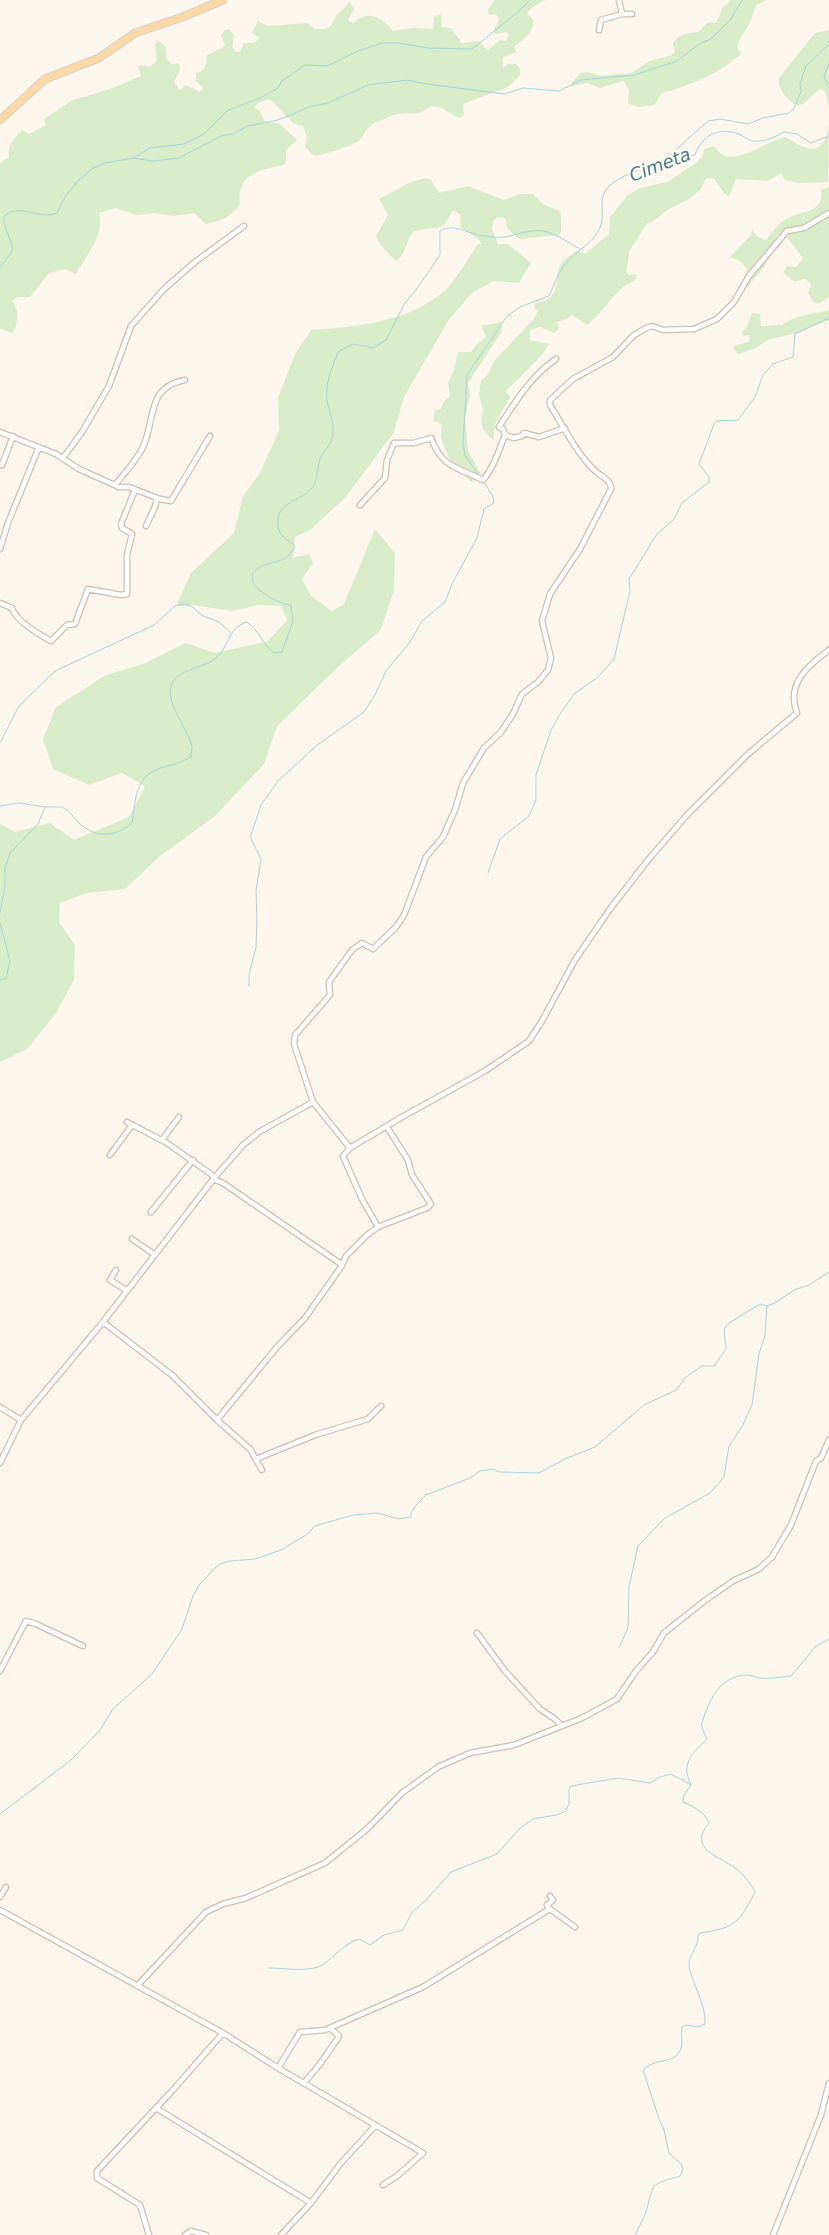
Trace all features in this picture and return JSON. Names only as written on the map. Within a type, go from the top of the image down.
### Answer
[{"type":"main road","points":[[0,120],[44,79],[99,58],[132,34],[189,15],[224,0]]},
{"type":"street","points":[[619,0],[622,14]]},
{"type":"street","points":[[599,30],[601,20],[622,14],[632,14]]},
{"type":"street","points":[[350,1148],[313,1102],[294,1044],[295,1035],[330,995],[328,982],[352,950],[362,943],[373,949],[396,927],[404,915],[426,857],[443,837],[450,823],[463,783],[484,748],[501,732],[513,714],[522,694],[538,682],[550,666],[551,658],[542,621],[550,594],[580,549],[612,486],[580,456],[549,402],[573,379],[608,361],[634,335],[646,328],[652,326],[663,330],[694,329],[717,319],[734,302],[749,276],[778,240],[787,232],[804,228],[829,213]]},
{"type":"street","points":[[64,458],[109,386],[131,326],[170,284],[244,226]]},
{"type":"street","points":[[360,505],[385,478],[387,460],[394,443],[414,442],[431,438],[434,446],[452,468],[483,480],[494,464],[494,458],[505,435],[503,429],[499,427],[512,405],[532,378],[556,359]]},
{"type":"street","points":[[115,485],[131,466],[143,447],[150,428],[154,405],[160,391],[175,382],[184,380]]},
{"type":"street","points":[[505,435],[514,438],[522,436],[524,433],[539,437],[565,428]]},
{"type":"street","points":[[0,432],[64,458],[79,469],[115,485],[169,501],[174,499],[210,436]]},
{"type":"street","points":[[0,464],[2,465],[5,459],[13,436]]},
{"type":"street","points":[[0,549],[8,523],[39,447]]},
{"type":"street","points":[[0,603],[12,608],[14,613],[31,629],[51,641],[66,625],[75,624],[88,589],[121,595],[127,594],[127,555],[132,534],[122,528],[120,524],[135,490]]},
{"type":"street","points":[[146,526],[157,498]]},
{"type":"street","points":[[378,1227],[362,1199],[343,1156],[350,1148],[485,1071],[529,1041],[575,960],[610,909],[687,815],[748,754],[797,713],[792,696],[796,683],[829,650]]},
{"type":"street","points":[[0,1463],[21,1420],[103,1322],[214,1178],[243,1145],[254,1136],[313,1102]]},
{"type":"street","points":[[162,1140],[179,1117]]},
{"type":"street","points":[[110,1155],[130,1124],[162,1140],[193,1160],[214,1178],[341,1264]]},
{"type":"street","points":[[217,1420],[277,1347],[305,1318],[350,1252],[378,1227],[427,1208],[431,1204],[412,1175],[408,1160],[386,1127]]},
{"type":"street","points":[[151,1212],[193,1160]]},
{"type":"street","points":[[132,1239],[155,1255]]},
{"type":"street","points":[[116,1270],[110,1280],[126,1290]]},
{"type":"street","points":[[103,1322],[172,1375],[217,1420],[250,1449],[262,1470]]},
{"type":"street","points":[[256,1459],[315,1435],[368,1419],[381,1406]]},
{"type":"street","points":[[0,1407],[21,1420]]},
{"type":"street","points":[[137,1986],[206,1912],[223,1904],[246,1898],[325,1863],[367,1829],[402,1793],[438,1767],[470,1753],[514,1745],[589,1715],[617,1699],[636,1670],[653,1652],[664,1633],[703,1602],[733,1581],[759,1569],[772,1557],[791,1525],[816,1461],[821,1458],[829,1440]]},
{"type":"street","points":[[0,1671],[26,1621],[83,1646]]},
{"type":"street","points":[[477,1633],[505,1671],[540,1709],[562,1726]]},
{"type":"street","points":[[0,1897],[6,1887]]},
{"type":"street","points":[[550,1896],[553,1900],[547,1905],[550,1909],[575,1927]]},
{"type":"street","points":[[278,2068],[298,2034],[325,2030],[438,1979],[475,1954],[550,1909]]},
{"type":"street","points":[[0,1910],[223,2033],[278,2068],[423,2152],[398,2176],[383,2185]]},
{"type":"street","points":[[304,2083],[338,2038],[338,2035],[330,2028]]},
{"type":"street","points":[[149,2235],[140,2205],[97,2178],[96,2175],[108,2159],[223,2033]]},
{"type":"street","points":[[773,2235],[821,2115],[829,2083]]},
{"type":"street","points":[[156,2108],[312,2203]]},
{"type":"street","points":[[281,2235],[312,2203],[341,2163],[376,2126]]},
{"type":"street","points":[[185,2235],[191,2231],[206,2235]]},
{"type":"green space","points":[[495,0],[546,0],[535,5],[527,14],[533,19],[532,28],[528,35],[515,46],[516,52],[502,58],[503,68],[508,64],[516,64],[520,68],[520,75],[508,87],[463,104],[464,116],[458,118],[442,108],[431,106],[420,113],[397,114],[374,123],[366,130],[360,140],[350,146],[317,156],[313,155],[305,147],[307,137],[303,126],[294,124],[271,100],[262,101],[254,107],[260,111],[264,121],[280,124],[297,140],[286,150],[286,162],[283,165],[258,172],[246,180],[240,194],[240,204],[230,215],[216,222],[206,224],[194,213],[174,216],[153,213],[137,215],[115,208],[99,213],[100,221],[97,237],[76,274],[65,269],[49,273],[30,297],[18,297],[12,301],[15,305],[17,317],[13,333],[0,329],[0,163],[9,157],[10,145],[22,130],[29,134],[46,125],[44,119],[73,100],[113,88],[141,76],[138,66],[144,65],[149,67],[157,61],[155,46],[157,40],[165,46],[167,59],[172,65],[178,63],[179,71],[174,82],[180,90],[186,85],[200,92],[203,88],[196,81],[196,73],[202,71],[205,67],[207,55],[225,46],[221,35],[225,30],[229,29],[234,35],[232,47],[236,52],[240,52],[244,43],[254,43],[260,38],[252,33],[258,21],[268,26],[307,23],[315,29],[325,29],[331,26],[335,17],[350,2],[354,9],[348,20],[353,23],[364,16],[374,16],[393,31],[412,28],[433,29],[434,17],[441,14],[441,27],[451,28],[462,43],[478,41],[488,50],[500,40],[506,41],[509,34],[506,32],[496,34],[493,32],[499,19],[496,14],[490,15],[488,9]]},
{"type":"green space","points":[[731,0],[767,0],[756,5],[750,23],[739,41],[738,50],[741,51],[740,55],[715,73],[693,83],[662,93],[654,105],[639,107],[628,104],[629,91],[624,81],[600,88],[587,83],[572,86],[572,82],[581,73],[588,72],[600,76],[631,73],[650,61],[672,55],[675,52],[673,43],[676,39],[684,34],[698,32],[708,22],[716,23],[723,7]]},
{"type":"green space","points":[[829,30],[829,69],[827,72],[829,76],[829,109],[825,92],[821,89],[805,103],[798,106],[784,95],[779,78],[815,33]]},
{"type":"green space","points":[[829,122],[828,182],[798,183],[785,180],[781,173],[768,181],[736,179],[729,196],[724,193],[714,179],[708,178],[701,189],[689,199],[669,209],[652,222],[647,223],[630,250],[626,272],[629,275],[636,274],[637,277],[634,281],[623,287],[592,321],[587,325],[572,315],[567,319],[557,322],[559,329],[554,333],[540,327],[530,330],[530,340],[549,344],[546,350],[506,391],[510,397],[495,424],[493,441],[483,429],[481,419],[483,409],[479,395],[481,381],[488,374],[494,361],[534,319],[538,311],[534,307],[535,303],[545,301],[554,293],[562,262],[576,251],[586,253],[609,234],[610,217],[628,195],[640,188],[667,182],[696,163],[702,157],[704,149],[714,146],[722,155],[732,157],[747,153],[785,137],[797,144],[813,149],[821,144],[827,135]]},
{"type":"green space","points":[[425,178],[431,180],[439,193],[468,186],[504,200],[520,194],[533,194],[543,204],[559,211],[561,215],[561,232],[559,235],[519,239],[508,229],[505,218],[498,217],[493,221],[492,229],[498,244],[508,244],[531,263],[519,283],[493,281],[471,294],[448,321],[404,397],[394,432],[345,498],[309,531],[295,537],[293,558],[309,554],[313,563],[302,579],[311,596],[332,611],[344,604],[375,529],[395,553],[394,591],[380,631],[340,665],[277,726],[264,764],[215,816],[160,856],[125,889],[86,893],[60,903],[59,922],[75,945],[74,980],[56,1013],[27,1049],[0,1062],[0,824],[15,832],[50,823],[74,840],[129,817],[145,786],[122,773],[89,785],[53,769],[43,739],[56,707],[106,675],[143,664],[185,643],[215,653],[268,641],[287,620],[281,606],[259,605],[232,611],[193,605],[176,606],[191,573],[234,533],[243,496],[260,473],[279,430],[278,398],[295,354],[311,330],[363,325],[415,310],[444,291],[458,275],[478,244],[482,244],[478,239],[461,228],[460,214],[453,210],[445,224],[440,227],[414,231],[402,255],[396,261],[384,249],[376,236],[388,215],[379,199],[411,182]]},
{"type":"green space","points":[[829,187],[829,297],[819,304],[813,302],[808,293],[811,285],[810,282],[804,279],[795,282],[783,273],[787,266],[796,267],[803,258],[783,232],[776,237],[770,258],[747,287],[743,282],[747,269],[740,261],[730,257],[751,235],[752,230],[758,237],[766,240],[782,222],[815,207],[821,198],[821,190]]},
{"type":"green space","points":[[829,310],[829,320],[793,334],[770,339],[754,349],[738,354],[733,348],[736,345],[749,342],[750,335],[744,336],[742,333],[752,313],[760,314],[761,326],[764,326],[782,325],[798,317]]},
{"type":"green space","points":[[501,321],[502,331],[468,383],[470,395],[465,418],[468,451],[481,474],[478,481],[472,482],[458,469],[450,458],[441,438],[442,424],[433,421],[435,410],[441,409],[444,401],[450,396],[448,383],[454,370],[458,352],[471,352],[486,337],[481,325],[494,324]]},
{"type":"waterway","points":[[134,158],[149,148],[184,144],[204,134],[227,111],[262,97],[278,88],[282,81],[305,65],[327,66],[358,51],[382,43],[399,43],[428,48],[472,49],[530,0]]},
{"type":"waterway","points":[[0,268],[13,249],[5,226],[4,216],[10,212],[17,211],[44,215],[57,213],[65,197],[78,181],[93,168],[105,163],[133,158],[153,161],[179,158],[221,136],[233,134],[248,126],[278,120],[312,106],[328,103],[368,85],[407,80],[504,94],[523,88],[559,91],[581,80],[634,75],[677,61],[699,44],[711,39],[731,19],[742,0]]},
{"type":"waterway","points":[[656,164],[670,155],[708,121],[720,119],[748,124],[763,118],[789,113],[794,108],[801,92],[800,84],[806,66],[829,44]]},
{"type":"waterway","name":"Cimeta","points":[[829,63],[824,77],[829,88]]},
{"type":"waterway","name":"Cimeta","points":[[480,477],[465,455],[463,444],[467,375],[507,316],[520,307],[549,296],[563,267],[594,237],[600,228],[602,201],[608,188],[617,180],[643,168],[695,155],[702,142],[718,132],[731,132],[750,140],[758,141],[769,139],[784,132],[797,134],[811,143],[829,136]]},
{"type":"waterway","points":[[0,913],[5,886],[5,868],[10,853],[38,824],[45,807],[62,807],[92,832],[106,834],[119,831],[132,823],[137,793],[143,780],[159,769],[191,757],[192,746],[172,703],[170,694],[171,686],[179,675],[216,658],[236,628],[247,622],[274,653],[282,652],[293,621],[291,605],[276,601],[259,590],[253,582],[252,574],[262,566],[284,559],[294,549],[294,545],[284,538],[280,532],[278,525],[279,514],[288,504],[311,489],[316,480],[320,460],[332,440],[333,426],[327,400],[327,387],[338,352],[353,344],[373,348],[386,340],[405,303],[440,255],[440,231],[456,228],[492,237],[509,236],[528,231],[543,231],[558,236],[582,250]]},
{"type":"waterway","points":[[488,873],[500,839],[529,816],[536,800],[536,775],[551,730],[560,714],[574,694],[598,677],[614,659],[630,591],[629,579],[657,534],[674,519],[682,503],[709,482],[709,477],[699,464],[714,424],[717,421],[738,420],[755,397],[763,375],[773,364],[793,357],[795,334],[829,318]]},
{"type":"waterway","points":[[249,986],[249,975],[256,947],[256,891],[261,859],[251,839],[251,835],[261,805],[278,781],[316,746],[364,712],[375,695],[386,671],[410,642],[422,621],[445,602],[452,584],[477,538],[484,509],[494,503],[493,497],[484,482]]},
{"type":"waterway","points":[[0,743],[19,706],[55,671],[154,625],[175,606],[183,604],[191,606],[203,616],[219,622],[231,633]]},
{"type":"waterway","points":[[0,806],[19,803],[45,807]]},
{"type":"waterway","points":[[0,923],[10,961],[6,978],[0,980]]},
{"type":"waterway","points":[[0,1814],[71,1760],[100,1730],[113,1709],[152,1674],[182,1629],[193,1596],[199,1585],[218,1565],[229,1561],[255,1559],[281,1550],[306,1535],[315,1526],[353,1515],[377,1513],[399,1519],[411,1517],[411,1513],[417,1504],[426,1495],[470,1478],[480,1471],[492,1469],[500,1472],[539,1473],[567,1458],[595,1447],[644,1405],[676,1390],[686,1377],[702,1366],[714,1366],[726,1349],[724,1329],[729,1323],[760,1304],[767,1306],[775,1303],[794,1290],[809,1285],[829,1272]]},
{"type":"waterway","points":[[619,1648],[628,1628],[629,1587],[638,1546],[665,1518],[710,1493],[724,1477],[729,1446],[742,1427],[752,1405],[759,1354],[765,1335],[767,1306]]},
{"type":"waterway","points":[[635,2235],[646,2212],[653,2188],[659,2183],[680,2176],[683,2169],[681,2164],[669,2153],[664,2130],[643,2070],[648,2066],[677,2055],[682,2045],[682,2027],[686,2025],[698,2027],[705,2024],[703,2007],[689,1968],[690,1958],[698,1936],[700,1933],[721,1929],[735,1922],[745,1911],[755,1892],[741,1873],[703,1846],[703,1832],[709,1823],[702,1813],[683,1802],[684,1795],[691,1785],[687,1774],[688,1763],[692,1754],[707,1739],[701,1726],[711,1699],[722,1685],[738,1676],[749,1675],[759,1678],[791,1676],[816,1646],[829,1639]]},
{"type":"waterway","points":[[269,1968],[305,1969],[319,1967],[354,1941],[359,1939],[370,1945],[384,1935],[403,1930],[412,1912],[425,1901],[451,1872],[497,1854],[520,1828],[533,1819],[564,1812],[569,1805],[569,1789],[571,1786],[618,1778],[650,1783],[660,1777],[671,1774],[691,1785]]}]
